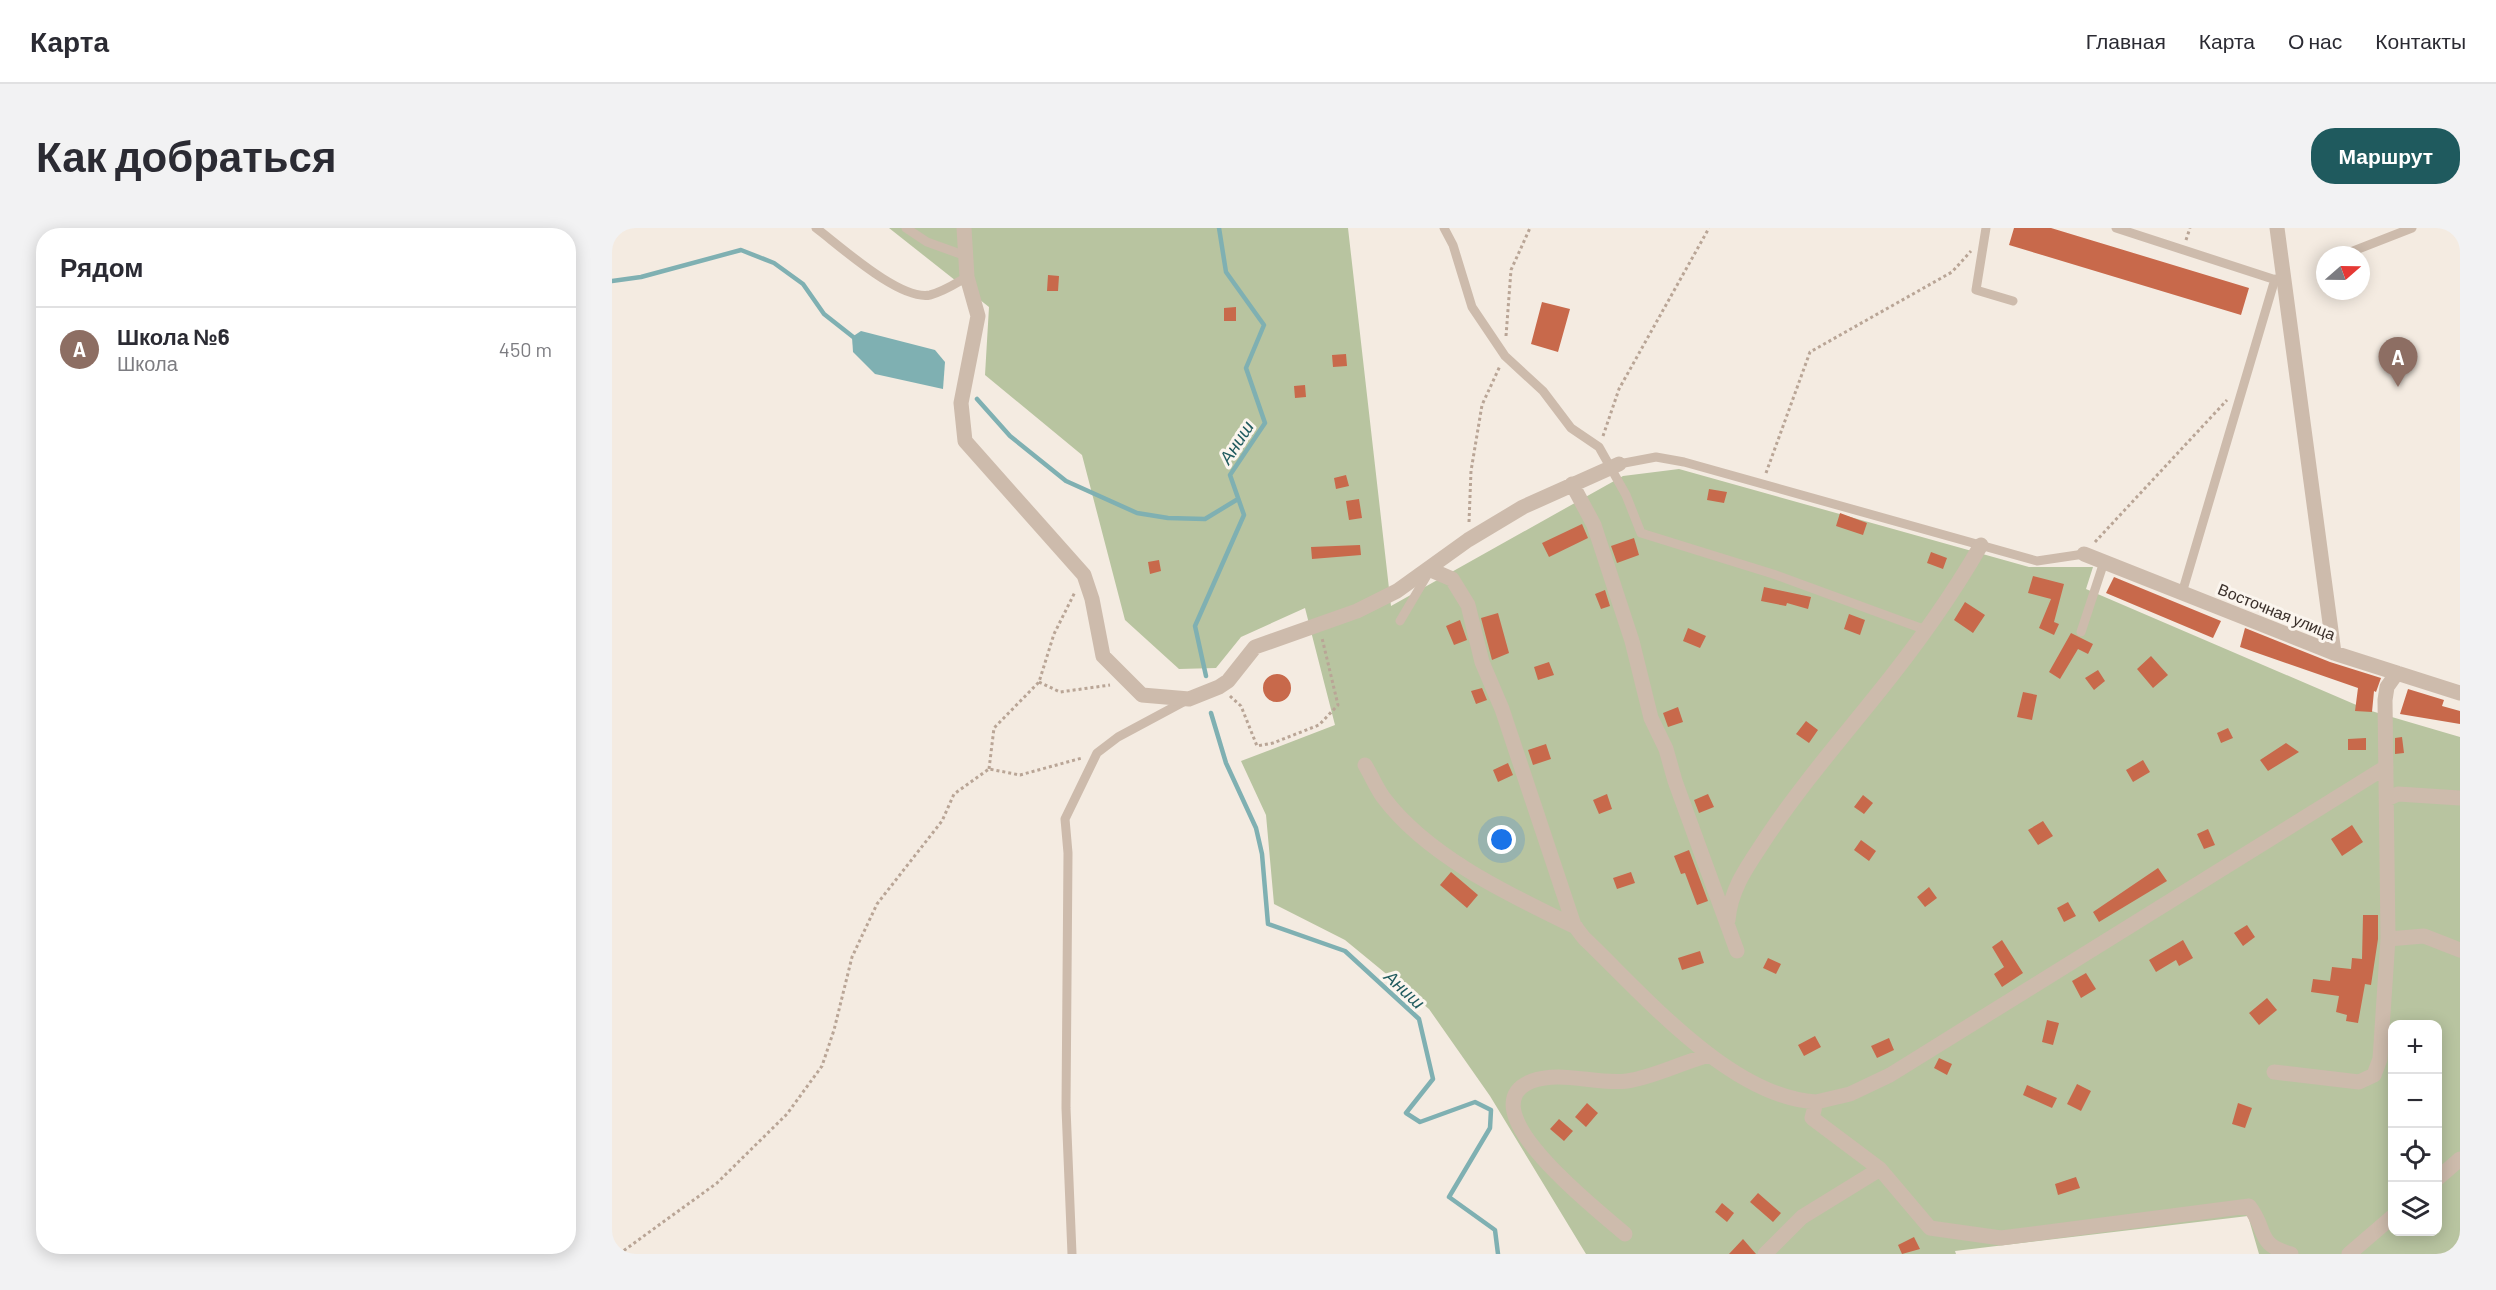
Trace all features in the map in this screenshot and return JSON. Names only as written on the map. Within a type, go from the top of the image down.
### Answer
[{"type":"street","points":[[964,228],[967,277],[978,316],[960,403],[965,441],[1084,575],[1092,599],[1103,656],[1142,695],[1189,699],[1219,687],[1228,681],[1255,647],[1377,602],[1431,570],[1468,540],[1523,507],[1615,465]]},
{"type":"street","points":[[2277,228],[2280,281],[2334,653]]},
{"type":"street","points":[[1572,484],[1594,525],[1632,641],[1651,718],[1666,749],[1675,781],[1737,951]]},
{"type":"street","points":[[1728,923],[1730,903],[1740,878],[1803,784],[1875,697],[1926,630],[1981,545]]},
{"type":"street","name":"Восточная улица","points":[[2084,554],[2334,653],[2460,693]]},
{"type":"street","points":[[1431,570],[1452,579],[1468,605],[1482,662],[1503,709],[1568,912],[1576,927],[1584,938],[1710,1055],[1774,1092],[1791,1099],[1816,1102],[1850,1094],[1890,1075],[2386,767]]},
{"type":"street","points":[[2274,1072],[2359,1082],[2374,1075],[2380,1059],[2388,939],[2385,700],[2387,687],[2397,673]]},
{"type":"street","points":[[1365,765],[1392,808],[1449,857],[1473,874],[1576,927]]},
{"type":"street","points":[[2387,799],[2398,794],[2460,798]]},
{"type":"street","points":[[2388,939],[2424,936],[2460,950]]},
{"type":"street","points":[[1625,1234],[1536,1153],[1520,1128],[1515,1096],[1520,1087],[1534,1080],[1567,1077],[1626,1081],[1710,1055]]},
{"type":"street","points":[[1816,1102],[1812,1118],[1880,1169],[1930,1228],[2001,1238],[2249,1206],[2262,1235],[2274,1249],[2291,1254]]},
{"type":"street","points":[[2442,1175],[2460,1159]]},
{"type":"street","points":[[1765,1254],[1802,1217],[1880,1169]]},
{"type":"street","points":[[2349,1254],[2388,1220]]},
{"type":"lane","points":[[816,228],[878,274],[907,292],[927,295],[967,277]]},
{"type":"lane","points":[[906,228],[927,242],[966,256]]},
{"type":"lane","points":[[1444,228],[1453,245],[1472,307],[1505,356],[1543,391],[1571,428],[1599,447],[1615,465],[1641,533],[1773,574],[1926,630]]},
{"type":"lane","points":[[2116,228],[2280,281],[2245,381],[2182,593]]},
{"type":"lane","points":[[2366,246],[2412,228]]},
{"type":"lane","points":[[1985,232],[1976,290],[2013,301]]},
{"type":"lane","points":[[1615,465],[1656,457],[1684,462],[2037,561],[2084,554]]},
{"type":"lane","points":[[2081,632],[2104,562]]},
{"type":"lane","points":[[1400,621],[1431,570]]},
{"type":"lane","points":[[1072,1254],[1066,1108],[1068,853],[1065,819],[1097,753],[1118,737],[1189,699]]},
{"type":"path","points":[[1468,540],[1471,471],[1482,405],[1505,356],[1511,270],[1530,228]]},
{"type":"path","points":[[1599,447],[1619,389],[1709,228]]},
{"type":"path","points":[[1762,484],[1810,351],[1952,272],[1985,232]]},
{"type":"path","points":[[2084,554],[2245,381]]},
{"type":"path","points":[[989,769],[994,728],[1039,681],[1054,634],[1084,575]]},
{"type":"path","points":[[1219,687],[1241,706],[1257,746],[1273,743],[1319,725],[1338,705],[1318,625]]},
{"type":"path","points":[[1039,681],[1060,692],[1130,683]]},
{"type":"path","points":[[619,1254],[717,1183],[787,1114],[822,1066],[834,1030],[852,957],[878,904],[942,821],[954,794],[989,769],[1020,775],[1097,753]]},
{"type":"green space","points":[[889,228],[1348,228],[1391,606],[1623,476],[1679,469],[2029,567],[2093,567],[2086,589],[2368,710],[2460,737],[2460,1254],[2259,1254],[2248,1216],[1955,1251],[1956,1254],[1586,1254],[1490,1096],[1429,1009],[1345,940],[1274,904],[1266,815],[1241,761],[1335,725],[1305,608],[1241,637],[1216,668],[1179,669],[1125,620],[1082,455],[985,375],[989,307]]},
{"type":"water","points":[[861,331],[935,350],[945,362],[943,389],[875,374],[853,352],[852,337]]},
{"type":"building","points":[[2014,228],[2051,228],[2249,288],[2241,315],[2009,245]]},
{"type":"building","points":[[1048,275],[1059,276],[1058,291],[1047,291]]},
{"type":"building","points":[[1542,302],[1570,309],[1558,352],[1531,344]]},
{"type":"building","points":[[1236,307],[1236,321],[1224,321],[1224,308]]},
{"type":"building","points":[[1346,354],[1347,366],[1333,367],[1332,355]]},
{"type":"building","points":[[1305,385],[1306,397],[1295,398],[1294,386]]},
{"type":"building","points":[[1346,475],[1349,486],[1336,489],[1334,478]]},
{"type":"building","points":[[1709,489],[1727,492],[1724,503],[1707,500]]},
{"type":"building","points":[[1359,499],[1362,518],[1349,520],[1346,501]]},
{"type":"building","points":[[1840,513],[1867,523],[1863,535],[1836,526]]},
{"type":"building","points":[[1582,524],[1588,538],[1549,557],[1542,543]]},
{"type":"building","points":[[1634,538],[1639,555],[1617,563],[1611,546]]},
{"type":"building","points":[[1360,545],[1361,555],[1312,559],[1311,547]]},
{"type":"building","points":[[1931,552],[1947,558],[1943,569],[1927,563]]},
{"type":"building","points":[[1159,560],[1161,571],[1150,574],[1148,562]]},
{"type":"building","points":[[2033,576],[2064,584],[2054,622],[2059,624],[2054,635],[2039,628],[2051,599],[2028,593]]},
{"type":"building","points":[[2114,577],[2221,621],[2213,638],[2106,593]]},
{"type":"building","points":[[1764,587],[1811,597],[1808,609],[1787,603],[1786,606],[1761,601]]},
{"type":"building","points":[[1605,590],[1610,606],[1601,609],[1595,594]]},
{"type":"building","points":[[1965,602],[1985,615],[1973,633],[1954,620]]},
{"type":"building","points":[[1498,613],[1509,653],[1492,660],[1481,618]]},
{"type":"building","points":[[1849,614],[1865,620],[1860,635],[1844,629]]},
{"type":"building","points":[[1460,620],[1467,640],[1454,645],[1446,626]]},
{"type":"building","points":[[1688,628],[1706,636],[1700,648],[1683,641]]},
{"type":"building","points":[[2245,628],[2330,662],[2381,678],[2376,692],[2374,691],[2372,712],[2355,711],[2358,688],[2240,647]]},
{"type":"building","points":[[2071,633],[2093,644],[2088,654],[2078,649],[2060,679],[2049,672]]},
{"type":"building","points":[[2151,656],[2168,675],[2153,688],[2137,669]]},
{"type":"building","points":[[1549,662],[1554,675],[1538,680],[1534,667]]},
{"type":"building","points":[[2098,670],[2105,681],[2094,690],[2085,678]]},
{"type":"building","points":[[1277,674],[1287,678],[1291,688],[1287,698],[1277,702],[1267,698],[1263,688],[1267,678]]},
{"type":"building","points":[[1482,688],[1487,700],[1476,704],[1471,691]]},
{"type":"building","points":[[2408,689],[2444,700],[2442,706],[2460,711],[2460,724],[2400,714]]},
{"type":"building","points":[[2023,692],[2037,695],[2032,720],[2017,717]]},
{"type":"building","points":[[1678,707],[1683,722],[1668,727],[1663,713]]},
{"type":"building","points":[[1806,721],[1818,730],[1809,743],[1796,734]]},
{"type":"building","points":[[2228,728],[2233,738],[2221,743],[2217,733]]},
{"type":"building","points":[[2402,737],[2404,753],[2395,754],[2395,738]]},
{"type":"building","points":[[2366,738],[2366,750],[2348,750],[2348,739]]},
{"type":"building","points":[[2286,743],[2299,752],[2268,771],[2260,760]]},
{"type":"building","points":[[1546,744],[1551,759],[1533,765],[1528,750]]},
{"type":"building","points":[[2143,760],[2150,772],[2133,782],[2126,770]]},
{"type":"building","points":[[1508,763],[1513,775],[1498,782],[1493,770]]},
{"type":"building","points":[[1607,794],[1612,809],[1599,814],[1593,800]]},
{"type":"building","points":[[1708,794],[1714,807],[1699,813],[1694,800]]},
{"type":"building","points":[[1863,795],[1873,803],[1864,814],[1854,807]]},
{"type":"building","points":[[2043,821],[2053,836],[2038,845],[2028,830]]},
{"type":"building","points":[[2352,825],[2363,842],[2342,856],[2331,839]]},
{"type":"building","points":[[2208,829],[2215,845],[2204,849],[2197,834]]},
{"type":"building","points":[[1861,840],[1876,851],[1869,861],[1854,850]]},
{"type":"building","points":[[1689,850],[1708,901],[1697,905],[1685,873],[1681,874],[1674,856]]},
{"type":"building","points":[[2158,868],[2167,881],[2099,922],[2093,912]]},
{"type":"building","points":[[1451,872],[1478,895],[1467,908],[1440,885]]},
{"type":"building","points":[[1631,872],[1635,883],[1617,889],[1613,878]]},
{"type":"building","points":[[1929,887],[1937,898],[1925,907],[1917,897]]},
{"type":"building","points":[[2068,902],[2076,916],[2064,922],[2057,908]]},
{"type":"building","points":[[2363,915],[2378,915],[2378,939],[2371,985],[2365,984],[2358,1023],[2346,1021],[2347,1015],[2336,1012],[2339,996],[2311,992],[2313,979],[2330,981],[2332,967],[2351,969],[2352,958],[2362,959]]},
{"type":"building","points":[[2247,925],[2255,937],[2243,946],[2234,933]]},
{"type":"building","points":[[2002,940],[2023,973],[2002,987],[1994,974],[2004,967],[1992,947]]},
{"type":"building","points":[[2183,940],[2193,958],[2179,966],[2176,960],[2156,972],[2149,960]]},
{"type":"building","points":[[1700,951],[1704,963],[1682,970],[1678,958]]},
{"type":"building","points":[[1768,958],[1781,964],[1776,974],[1763,968]]},
{"type":"building","points":[[2086,973],[2096,989],[2081,998],[2072,981]]},
{"type":"building","points":[[2267,998],[2277,1010],[2259,1025],[2249,1013]]},
{"type":"building","points":[[2047,1020],[2059,1023],[2053,1045],[2042,1042]]},
{"type":"building","points":[[1815,1036],[1821,1047],[1804,1056],[1798,1045]]},
{"type":"building","points":[[1889,1038],[1894,1050],[1877,1058],[1871,1046]]},
{"type":"building","points":[[1939,1058],[1952,1064],[1947,1075],[1934,1068]]},
{"type":"building","points":[[2077,1084],[2091,1091],[2081,1111],[2067,1104]]},
{"type":"building","points":[[2027,1085],[2057,1098],[2052,1108],[2023,1095]]},
{"type":"building","points":[[1587,1103],[1598,1113],[1586,1127],[1575,1117]]},
{"type":"building","points":[[2238,1103],[2252,1108],[2245,1128],[2232,1124]]},
{"type":"building","points":[[1559,1119],[1573,1131],[1564,1141],[1550,1129]]},
{"type":"building","points":[[2076,1177],[2080,1188],[2058,1195],[2055,1184]]},
{"type":"building","points":[[1758,1193],[1781,1213],[1773,1222],[1750,1202]]},
{"type":"building","points":[[1722,1203],[1734,1213],[1727,1222],[1715,1212]]},
{"type":"building","points":[[1914,1237],[1920,1249],[1902,1254],[1898,1245]]},
{"type":"building","points":[[1743,1239],[1756,1254],[1729,1254]]},
{"type":"waterway","name":"Аниш","points":[[1206,676],[1195,626],[1244,515],[1230,475],[1265,423],[1246,368],[1264,325],[1226,272],[1219,228]]},
{"type":"waterway","points":[[612,281],[641,277],[741,250],[774,263],[803,284],[824,314],[857,340]]},
{"type":"waterway","points":[[977,399],[1010,436],[1066,481],[1137,513],[1168,518],[1205,519],[1238,499]]},
{"type":"waterway","name":"Аниш","points":[[1211,713],[1226,763],[1256,828],[1262,854],[1268,924],[1345,951],[1419,1019],[1433,1079],[1406,1113],[1420,1122],[1475,1102],[1491,1110],[1490,1128],[1449,1197],[1495,1230],[1498,1254]]},
{"type":"place","name":"Школа №6","points":[[2398,387]]}]
